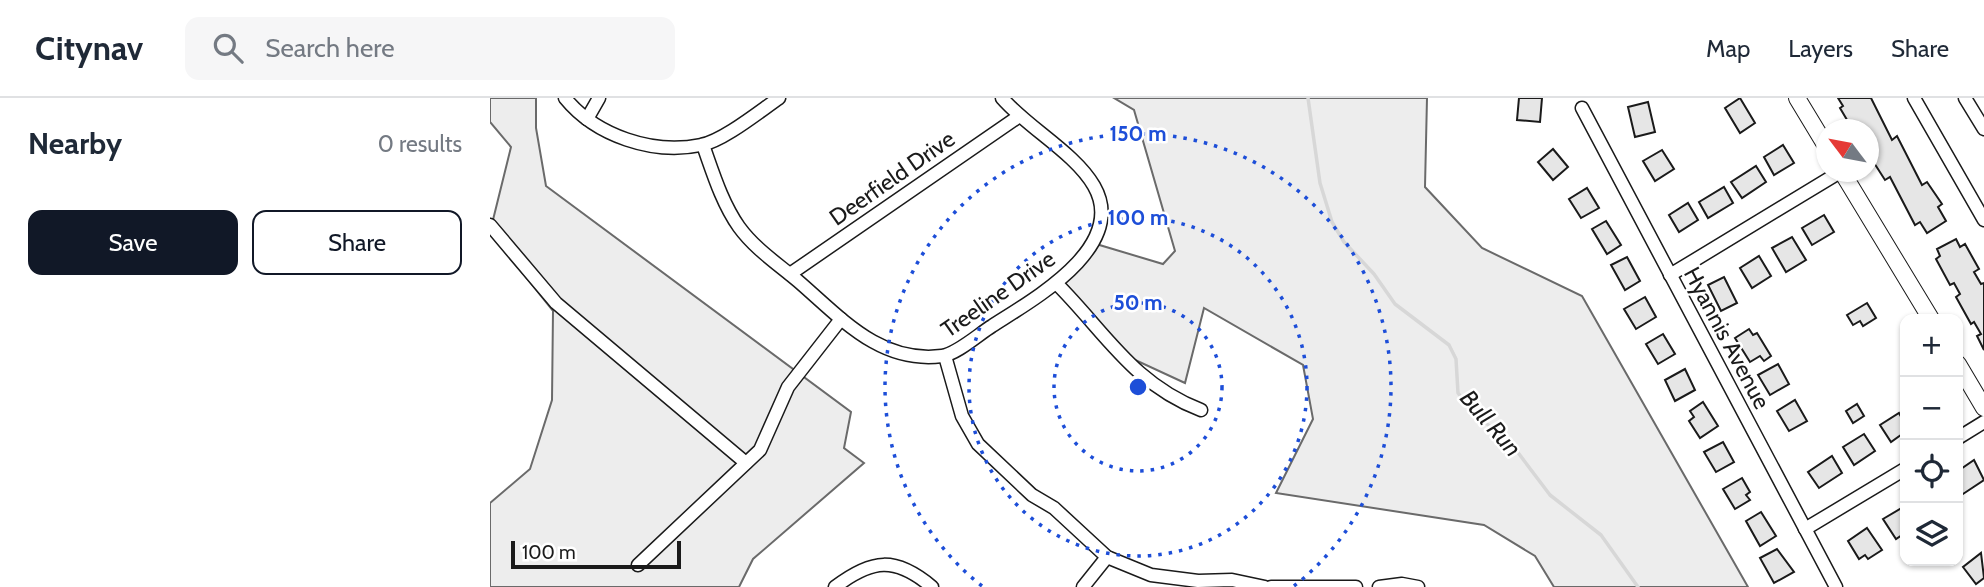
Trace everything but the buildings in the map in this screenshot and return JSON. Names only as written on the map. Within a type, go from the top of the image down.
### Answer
[{"type":"main road","points":[[1797,98],[1816,129]]},
{"type":"main road","points":[[1847,182],[1928,314]]},
{"type":"main road","points":[[1963,372],[1984,408]]},
{"type":"street","points":[[565,98],[587,119],[648,146],[703,145],[779,98]]},
{"type":"street","points":[[587,119],[599,98]]},
{"type":"street","name":"Treeline Drive","points":[[703,145],[727,207],[740,228],[772,261],[868,341],[907,356],[944,356],[1057,284],[1079,262],[1100,225],[1100,209],[1094,186],[1074,164],[1018,117],[1002,98]]},
{"type":"street","points":[[1914,98],[1984,220]]},
{"type":"street","points":[[1965,98],[1984,129]]},
{"type":"street","name":"Hyannis Avenue","points":[[1582,108],[1836,587]]},
{"type":"street","name":"Deerfield Drive","points":[[790,274],[1018,117]]},
{"type":"street","points":[[1670,275],[1824,182]]},
{"type":"street","points":[[490,225],[555,303],[746,463]]},
{"type":"street","points":[[1057,284],[1100,335],[1142,376],[1180,402],[1201,410]]},
{"type":"street","points":[[638,565],[760,450],[788,387],[841,319]]},
{"type":"street","points":[[944,356],[962,416],[978,444],[1032,495],[1054,508],[1107,557],[1152,575],[1198,581],[1232,580],[1265,587]]},
{"type":"street","points":[[1963,435],[1984,422]]},
{"type":"street","points":[[1805,529],[1900,472]]},
{"type":"street","points":[[1083,587],[1107,557]]},
{"type":"street","points":[[835,587],[855,572],[889,564],[901,567],[932,587]]},
{"type":"street","points":[[1380,587],[1402,584],[1418,587]]},
{"type":"street","points":[[1271,587],[1356,587]]},
{"type":"shaded area","points":[[490,98],[536,98],[536,128],[546,186],[851,412],[844,448],[864,463],[753,559],[739,587],[490,587],[490,503],[530,469],[552,400],[553,311],[490,232],[511,147],[490,122]]},
{"type":"shaded area","points":[[1114,98],[1427,98],[1425,187],[1482,248],[1582,296],[1748,587],[1554,587],[1535,556],[1484,525],[1276,493],[1313,419],[1303,365],[1204,308],[1185,383],[1107,347],[1061,285],[1096,244],[1163,264],[1175,251],[1134,110]]},
{"type":"waterway","name":"Bull Run","points":[[1308,98],[1320,183],[1332,222],[1344,242],[1374,274],[1395,304],[1449,345],[1456,359],[1458,393],[1473,412],[1513,446],[1550,495],[1601,535],[1638,587]]}]
